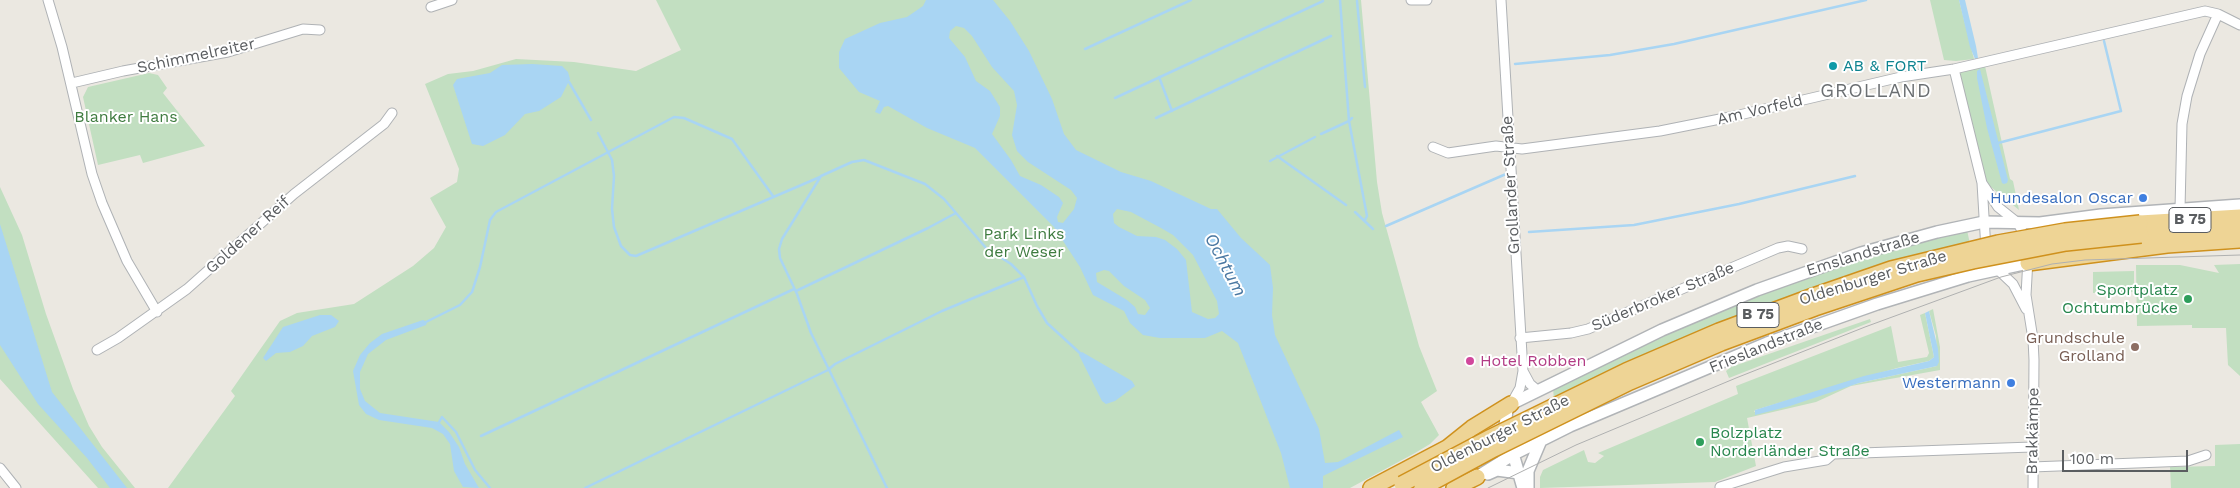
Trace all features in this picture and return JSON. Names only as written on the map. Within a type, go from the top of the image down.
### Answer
[{"type":"highway","name":"Oldenburger Straße","points":[[1422,488],[1494,449],[1630,382],[1721,343],[1815,308],[1917,274],[1973,261],[2141,229],[2240,217]]},
{"type":"highway","name":"Oldenburger Straße","points":[[1398,486],[1491,437],[1626,371],[1718,331],[1891,269],[1998,243],[2065,231],[2240,229]]},
{"type":"highway","points":[[2028,263],[2167,245],[2240,240]]},
{"type":"highway","points":[[1371,488],[1447,448],[1472,428],[1512,404]]},
{"type":"highway","points":[[1454,488],[1477,477]]},
{"type":"street","points":[[48,0],[72,83],[92,174],[102,203],[127,261],[157,312]]},
{"type":"street","points":[[431,7],[452,0]]},
{"type":"street","points":[[1411,0],[1427,0]]},
{"type":"street","name":"Grollander Straße","points":[[1501,0],[1523,371],[1520,388],[1507,410],[1505,426],[1523,488]]},
{"type":"street","name":"Am Vorfeld","points":[[1433,146],[1448,153],[1496,146],[1522,149],[1660,131],[1735,116],[1901,77],[1954,69],[2205,11],[2218,14],[2240,25]]},
{"type":"street","points":[[2180,209],[2182,124],[2187,96],[2200,54],[2218,14]]},
{"type":"street","name":"Schimmelreiter","points":[[72,83],[228,52],[304,29],[320,30]]},
{"type":"street","points":[[1954,69],[1982,183],[1998,207],[2018,223]]},
{"type":"street","name":"Goldener Reif","points":[[98,350],[157,312],[188,289],[301,188],[384,124],[392,113]]},
{"type":"street","name":"Brakkämpe","points":[[1982,183],[1985,247],[1996,270],[2013,284],[2028,314]]},
{"type":"street","name":"Emslandstraße","points":[[1512,404],[1537,390],[1685,319],[1756,290],[1861,253],[1984,222],[2018,223],[2240,205]]},
{"type":"street","name":"Brakkämpe","points":[[2018,223],[2028,243],[2026,282],[2028,314],[2033,339],[2033,488]]},
{"type":"street","name":"Süderbroker Straße","points":[[1520,338],[1571,333],[1588,329],[1778,248],[1788,246],[1802,249]]},
{"type":"street","name":"Frieslandstraße","points":[[1477,477],[1514,454],[1570,426],[1767,343],[1877,304],[1968,276],[2028,263]]},
{"type":"street","points":[[1523,371],[1530,384],[1537,390],[1545,402],[1548,413],[1545,431],[1528,471],[1528,488]]},
{"type":"street","points":[[1720,487],[1784,467],[1826,460],[1833,454],[2032,447]]},
{"type":"street","points":[[2032,467],[2188,461],[2206,455]]},
{"type":"street","points":[[0,468],[16,488]]},
{"type":"street","points":[[1477,477],[1497,470],[1519,473]]},
{"type":"green space","name":"Park Links der Weser","points":[[656,0],[1361,0],[1377,182],[1382,213],[1419,346],[1437,391],[1421,402],[1439,435],[1430,444],[1415,453],[1350,488],[168,488],[235,396],[231,391],[280,321],[297,313],[354,304],[413,266],[434,248],[446,227],[430,198],[457,182],[459,169],[425,84],[448,74],[473,71],[516,59],[574,62],[636,71],[681,50]]},
{"type":"green space","points":[[1930,0],[1959,0],[1974,59],[1944,60]]},
{"type":"green space","points":[[1985,66],[2010,179],[2013,181],[2019,210],[1986,183],[1959,72]]},
{"type":"green space","name":"Blanker Hans","points":[[149,73],[158,75],[167,88],[163,93],[205,146],[143,163],[140,155],[98,165],[83,97],[88,87]]},
{"type":"green space","points":[[0,187],[22,235],[46,314],[73,389],[89,426],[102,447],[135,488],[98,488],[0,379]]},
{"type":"green space","points":[[1967,230],[1970,244],[1708,328],[1609,370],[1554,400],[1553,388],[1713,312],[1777,287],[1857,260],[1920,241]]},
{"type":"green space","name":"Sportplatz Ochtumbrücke","points":[[2240,264],[2240,376],[2228,365],[2226,328],[2192,328],[2192,325],[2137,326],[2136,265],[2180,265],[2219,273],[2214,265]]},
{"type":"green space","points":[[2134,271],[2134,292],[2093,293],[2093,272]]},
{"type":"green space","points":[[1933,309],[1940,347],[1940,370],[1851,386],[1816,402],[1747,418],[1756,466],[1715,482],[1540,488],[1540,477],[1543,470],[1584,450],[1588,462],[1595,463],[1604,456],[1598,453],[1738,394],[1736,386],[1891,326],[1898,362],[1927,357],[1929,353],[1920,315],[1925,313],[1934,357],[1929,361],[1897,368],[1755,410],[1754,412],[1859,383],[1937,366],[1936,336],[1929,311]]},
{"type":"green space","points":[[1870,319],[1871,322],[1729,378],[1726,371],[1731,367]]},
{"type":"green space","points":[[2240,444],[2240,488],[2171,488],[2170,467],[2215,466],[2215,445]]},
{"type":"water","name":"Ochtum","points":[[926,0],[993,0],[1010,21],[1029,51],[1052,99],[1064,134],[1076,150],[1121,172],[1151,181],[1211,209],[1217,209],[1241,238],[1270,265],[1273,288],[1272,315],[1275,335],[1319,429],[1325,463],[1338,462],[1399,430],[1403,437],[1323,476],[1323,488],[1290,488],[1281,453],[1238,343],[1222,331],[1205,338],[1160,338],[1143,335],[1130,323],[1124,311],[1093,295],[1080,267],[1054,227],[975,148],[927,128],[888,106],[884,107],[880,114],[875,112],[880,101],[859,92],[839,68],[839,52],[845,39],[880,23],[907,17],[923,6]],"holes":[[[956,26],[964,28],[972,36],[992,67],[1014,91],[1017,105],[1012,135],[1017,151],[1028,162],[1071,190],[1077,198],[1074,209],[1063,223],[1058,222],[1057,217],[1063,203],[1059,197],[1041,185],[1020,176],[992,134],[1000,116],[1000,107],[990,91],[976,81],[965,57],[949,38],[950,31]],[[1117,209],[1131,212],[1173,235],[1193,255],[1217,301],[1219,314],[1215,318],[1208,319],[1192,312],[1186,260],[1177,249],[1165,240],[1156,237],[1137,236],[1119,227],[1114,223],[1113,214]],[[1104,270],[1109,271],[1124,286],[1145,300],[1150,308],[1145,315],[1138,314],[1135,307],[1127,300],[1097,282],[1096,273]]]},
{"type":"water","points":[[1959,0],[1965,0],[1976,46],[1978,58],[1975,59],[1970,47]]},
{"type":"water","points":[[502,65],[562,66],[568,72],[570,79],[561,97],[539,111],[525,114],[505,135],[483,146],[472,144],[453,85],[457,79],[490,73]]},
{"type":"water","points":[[1980,69],[2008,180],[2004,184],[2002,183],[1987,128],[1977,78],[1977,71]]},
{"type":"water","points":[[0,224],[52,392],[127,488],[110,488],[87,458],[38,404],[0,345]]},
{"type":"water","points":[[1929,311],[1938,349],[1939,362],[1937,366],[1859,383],[1790,406],[1755,415],[1755,410],[1864,376],[1929,361],[1934,357],[1925,313]]},
{"type":"water","points":[[320,315],[331,315],[339,321],[335,327],[312,336],[303,346],[290,352],[276,353],[266,361],[263,358],[283,327]]},
{"type":"water","points":[[423,320],[427,322],[426,325],[386,340],[368,354],[360,372],[360,389],[365,401],[380,413],[439,422],[449,432],[459,447],[465,464],[479,488],[463,487],[454,471],[450,444],[443,434],[432,428],[379,420],[366,414],[359,405],[353,371],[360,355],[370,343],[382,334]]},
{"type":"water","points":[[1082,352],[1132,381],[1135,386],[1115,401],[1106,404],[1102,401],[1079,355]]},
{"type":"waterway","points":[[1085,49],[1191,0]]},
{"type":"waterway","points":[[1340,0],[1349,121],[1367,216],[1365,220]]},
{"type":"waterway","points":[[1515,64],[1610,55],[1674,44],[1866,0]]},
{"type":"waterway","points":[[1115,98],[1323,1]]},
{"type":"waterway","points":[[1357,1],[1365,87]]},
{"type":"waterway","points":[[1156,118],[1331,36]]},
{"type":"waterway","points":[[1998,143],[2121,111],[2104,41]]},
{"type":"waterway","points":[[1159,77],[1172,111]]},
{"type":"waterway","points":[[569,82],[591,120]]},
{"type":"waterway","points":[[426,322],[460,305],[472,292],[480,267],[490,220],[496,212],[674,117],[684,118],[732,139],[773,196]]},
{"type":"waterway","points":[[1321,134],[1352,118]]},
{"type":"waterway","points":[[598,133],[612,160],[614,176],[612,209],[614,227],[621,246],[630,255],[636,256],[820,177]]},
{"type":"waterway","points":[[1270,161],[1315,137]]},
{"type":"waterway","points":[[1277,156],[1346,205]]},
{"type":"waterway","points":[[887,488],[811,333],[797,294],[780,258],[779,249],[782,239],[821,176],[852,162],[864,160],[925,184],[944,199],[986,248],[1011,264],[1024,277],[1047,323],[1081,354]]},
{"type":"waterway","points":[[1386,226],[1506,174]]},
{"type":"waterway","points":[[1529,232],[1634,225],[1739,204],[1855,176]]},
{"type":"waterway","points":[[1355,212],[1373,229]]},
{"type":"waterway","points":[[796,291],[956,213]]},
{"type":"waterway","points":[[585,488],[828,370],[835,364],[942,311],[1024,277]]},
{"type":"waterway","points":[[481,436],[794,289]]},
{"type":"waterway","points":[[438,424],[442,417],[456,432],[475,470],[490,488]]},
{"type":"tram line","points":[[1488,488],[1576,445],[1736,378],[1865,327],[2001,277],[2052,264],[2085,260],[2240,255]]},
{"type":"place","name":"AB & FORT","points":[[1833,66]]},
{"type":"place","name":"Hundesalon Oscar","points":[[2143,198]]},
{"type":"place","name":"Sportplatz Ochtumbrücke","points":[[2188,299]]},
{"type":"place","name":"Grundschule Grolland","points":[[2135,347]]},
{"type":"place","name":"Hotel Robben","points":[[1470,361]]},
{"type":"place","name":"Westermann","points":[[2011,383]]},
{"type":"place","name":"Bolzplatz Norderländer Straße","points":[[1700,442]]},
{"type":"district","name":"GROLLAND","points":[[1876,91]]}]
